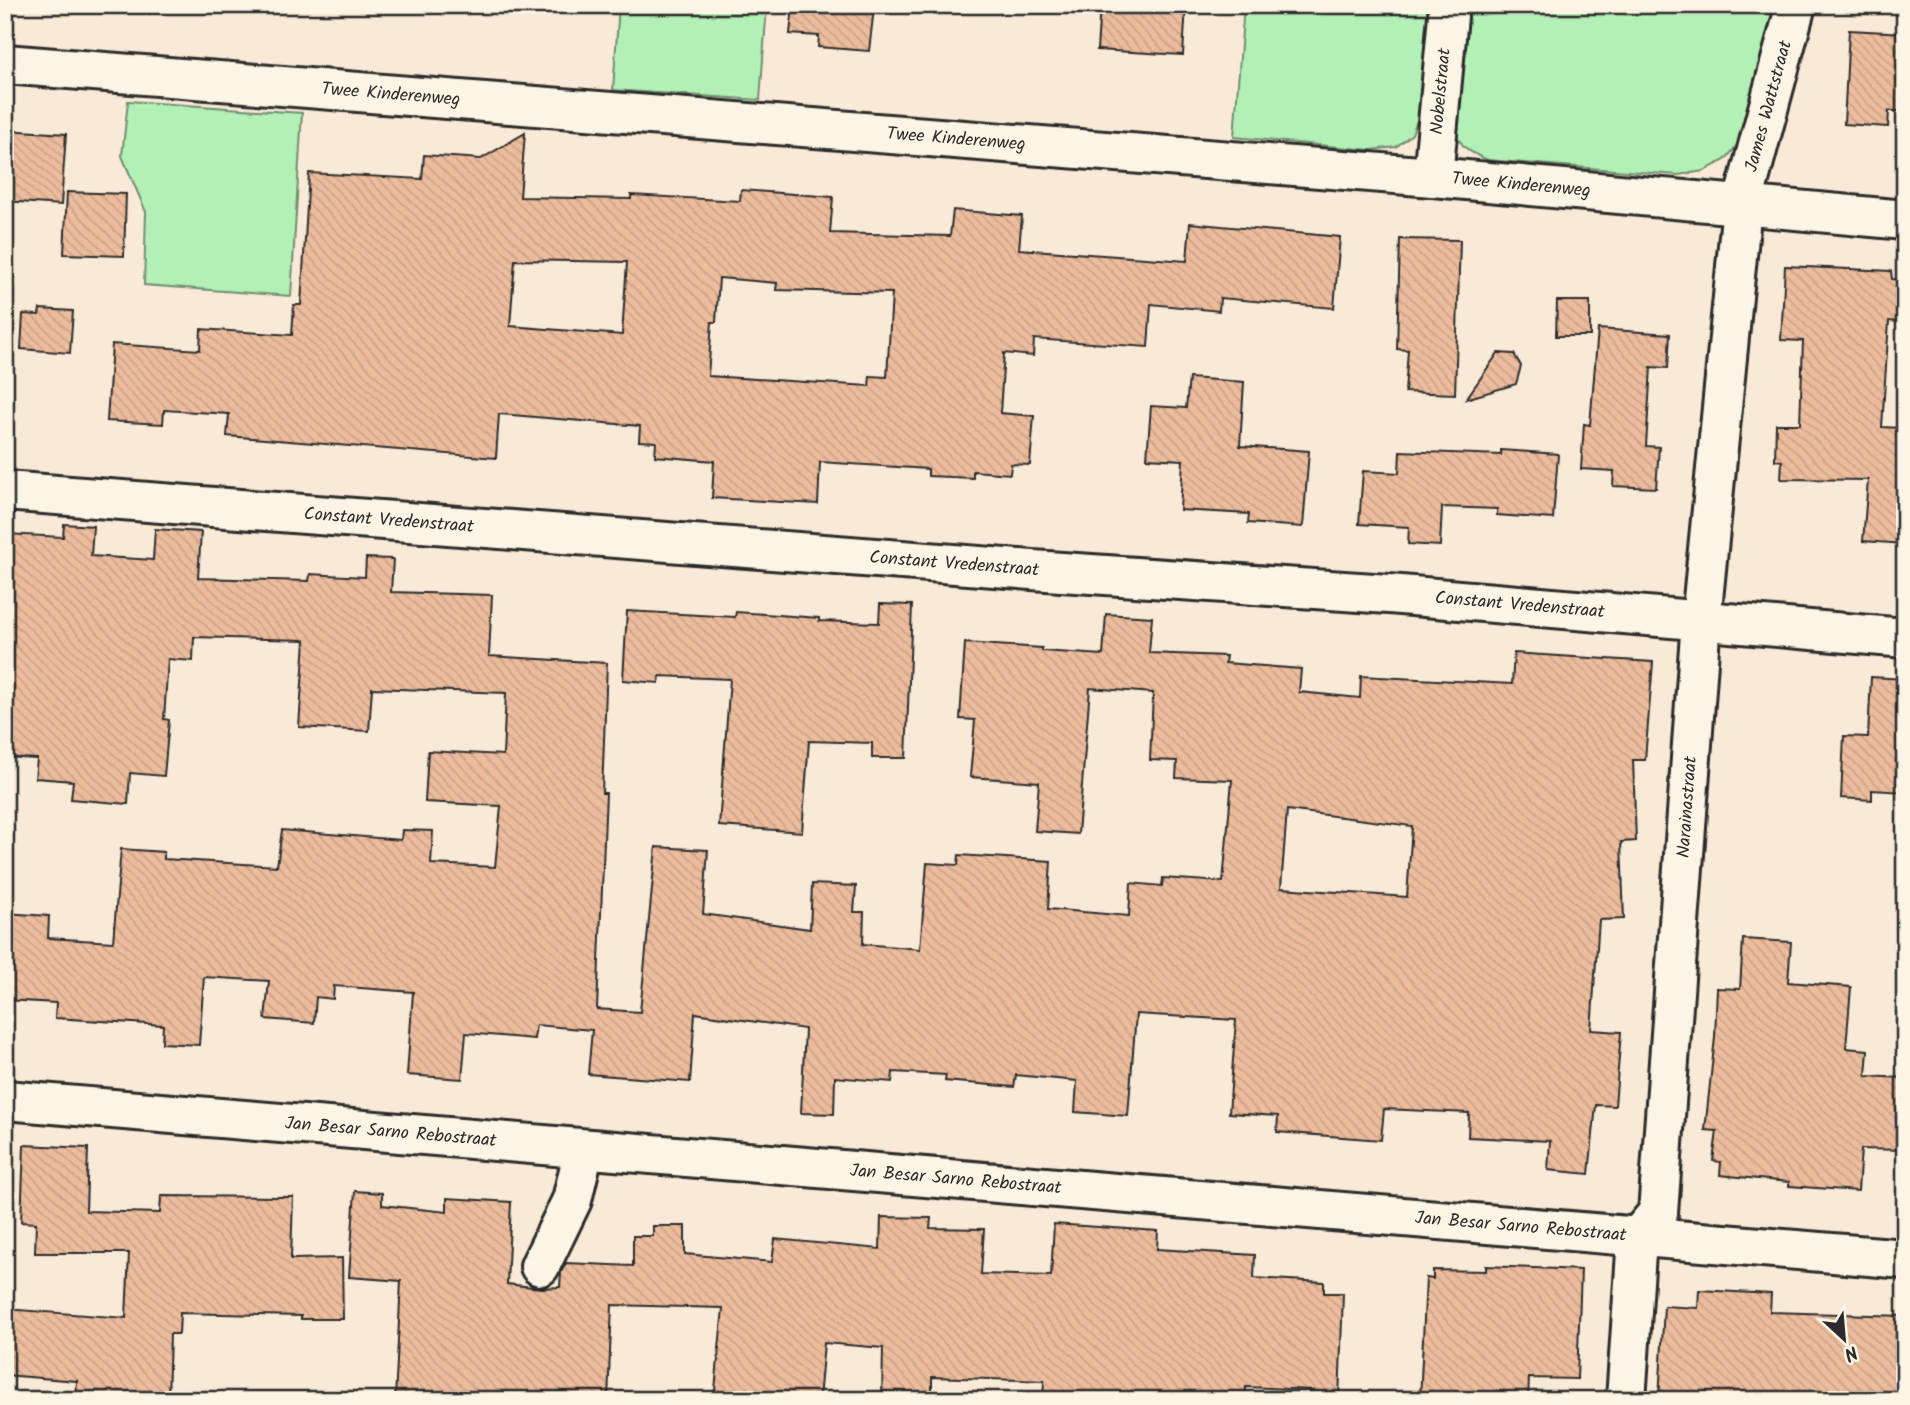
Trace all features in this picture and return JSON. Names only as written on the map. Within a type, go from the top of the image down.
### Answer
[{"type":"street","name":"Nobelstraat","points":[[1433,177],[1450,5]]},
{"type":"street","name":"James Wattstraat","points":[[1742,206],[1796,5]]},
{"type":"street","name":"Twee Kinderenweg","points":[[5,64],[1433,177],[1905,220]]},
{"type":"street","name":"Narainastraat","points":[[1637,1238],[1658,1213],[1701,620],[1742,206]]},
{"type":"street","name":"Constant Vredenstraat","points":[[5,491],[1046,571],[1389,594],[1905,638]]},
{"type":"street","name":"Jan Besar Sarno Rebostraat","points":[[5,1100],[1905,1259]]},
{"type":"street","points":[[540,1266],[572,1200],[584,1149]]},
{"type":"street","points":[[1626,1400],[1637,1238]]},
{"type":"green space","points":[[619,5],[767,5],[760,100],[613,90]]},
{"type":"green space","points":[[1244,5],[1429,5],[1422,106],[1412,134],[1396,147],[1371,150],[1234,137]]},
{"type":"green space","points":[[1463,5],[1665,5],[1773,14],[1740,142],[1725,160],[1704,171],[1678,175],[1488,160],[1467,149],[1458,138],[1453,110]]},
{"type":"green space","points":[[128,101],[302,113],[291,296],[144,285],[146,212],[122,156]]},
{"type":"building","points":[[793,5],[866,5],[874,8],[869,51],[818,47],[819,36],[790,34]]},
{"type":"building","points":[[1100,5],[1186,5],[1183,55],[1097,50]]},
{"type":"building","points":[[1849,30],[1905,33],[1905,111],[1889,111],[1888,127],[1844,124]]},
{"type":"building","points":[[5,130],[66,134],[61,205],[5,201]]},
{"type":"building","points":[[525,133],[520,197],[631,199],[631,195],[740,201],[741,190],[833,197],[830,233],[950,236],[953,210],[1022,216],[1019,249],[1187,261],[1190,223],[1340,237],[1334,308],[1220,298],[1219,311],[1151,304],[1148,347],[1034,339],[1033,356],[1004,353],[1000,413],[1034,416],[1030,465],[1011,464],[1010,474],[973,471],[973,478],[928,476],[928,469],[820,462],[818,504],[712,498],[714,461],[655,456],[656,442],[639,441],[640,426],[499,414],[496,458],[227,436],[229,414],[164,410],[163,424],[107,421],[112,344],[200,350],[201,329],[292,335],[294,305],[301,305],[309,173],[422,179],[424,155],[481,159]],"holes":[[[515,260],[627,262],[622,335],[510,326]],[[719,278],[777,283],[776,290],[892,293],[887,377],[870,376],[869,386],[708,376]]]},
{"type":"building","points":[[67,192],[126,194],[124,256],[64,254]]},
{"type":"building","points":[[1400,239],[1460,240],[1455,394],[1405,392],[1408,350],[1397,349]]},
{"type":"building","points":[[1785,266],[1891,271],[1892,279],[1900,280],[1898,322],[1889,321],[1882,427],[1900,428],[1899,444],[1905,445],[1905,544],[1863,541],[1868,480],[1781,479],[1782,461],[1775,460],[1776,424],[1800,424],[1803,341],[1781,340]]},
{"type":"building","points":[[1557,301],[1590,301],[1590,336],[1556,336]]},
{"type":"building","points":[[40,309],[73,311],[70,353],[21,349],[23,314],[39,315]]},
{"type":"building","points":[[1598,329],[1670,334],[1668,368],[1651,367],[1646,446],[1659,447],[1656,488],[1613,486],[1614,471],[1581,469],[1584,424],[1590,425]]},
{"type":"building","points":[[1498,353],[1514,354],[1521,366],[1516,384],[1466,399]]},
{"type":"building","points":[[1189,378],[1244,382],[1240,446],[1309,451],[1303,527],[1248,523],[1249,514],[1180,510],[1183,460],[1147,458],[1151,406],[1186,408]]},
{"type":"building","points":[[1501,450],[1558,454],[1553,519],[1497,515],[1497,509],[1442,507],[1440,546],[1408,544],[1409,527],[1359,524],[1363,471],[1399,473],[1400,451],[1501,455]]},
{"type":"building","points":[[64,524],[93,526],[91,556],[153,560],[155,529],[201,532],[198,578],[309,581],[310,574],[365,577],[366,558],[393,559],[391,592],[492,595],[489,656],[607,663],[602,793],[606,793],[597,1009],[640,1012],[656,847],[708,850],[703,914],[810,929],[812,884],[856,886],[854,912],[864,912],[863,944],[920,949],[927,863],[958,865],[959,855],[1051,861],[1048,909],[1129,916],[1131,883],[1162,886],[1163,878],[1223,882],[1232,780],[1176,778],[1177,761],[1150,760],[1153,693],[1090,688],[1078,834],[1035,831],[1039,782],[970,777],[975,720],[960,719],[965,643],[1103,655],[1106,614],[1152,617],[1149,653],[1226,656],[1225,663],[1301,669],[1299,692],[1360,698],[1361,676],[1512,684],[1514,653],[1653,662],[1645,760],[1633,760],[1636,841],[1621,842],[1624,919],[1599,920],[1591,1030],[1621,1032],[1615,1106],[1596,1105],[1589,1174],[1548,1170],[1550,1141],[1468,1137],[1469,1113],[1384,1109],[1381,1140],[1277,1132],[1278,1116],[1229,1113],[1236,1020],[1136,1014],[1128,1116],[1075,1112],[1077,1081],[1016,1075],[1014,1087],[945,1081],[946,1075],[893,1072],[892,1082],[835,1077],[834,1114],[801,1113],[805,1029],[695,1013],[690,1082],[588,1074],[592,1030],[536,1025],[534,1039],[466,1033],[462,1079],[407,1075],[413,992],[334,986],[333,999],[316,997],[314,1023],[265,1019],[269,981],[204,977],[199,1045],[162,1043],[163,1025],[55,1018],[56,1003],[5,1000],[5,913],[49,916],[48,938],[113,942],[121,849],[164,852],[164,859],[277,866],[282,830],[401,840],[402,830],[433,831],[431,864],[495,867],[501,806],[425,802],[428,751],[503,755],[506,693],[372,688],[369,731],[299,727],[305,640],[194,637],[193,661],[168,659],[164,719],[169,720],[164,776],[130,773],[128,804],[71,799],[73,781],[35,778],[37,759],[5,757],[5,534],[63,537]],"holes":[[[1287,810],[1412,826],[1407,897],[1281,888]]]},
{"type":"building","points":[[880,604],[912,605],[906,758],[872,758],[872,743],[809,741],[802,832],[719,826],[730,679],[660,676],[659,683],[623,680],[627,611],[735,617],[736,612],[819,618],[819,621],[879,623]]},
{"type":"building","points":[[1871,677],[1905,679],[1905,792],[1872,790],[1872,800],[1841,798],[1844,736],[1868,737]]},
{"type":"building","points":[[1743,939],[1791,942],[1788,982],[1851,987],[1846,1048],[1868,1050],[1866,1076],[1905,1078],[1905,1150],[1861,1149],[1858,1191],[1789,1186],[1789,1182],[1720,1175],[1721,1162],[1713,1161],[1717,1131],[1705,1130],[1715,1037],[1717,988],[1740,989]]},
{"type":"building","points":[[24,1145],[88,1148],[86,1211],[160,1213],[161,1196],[293,1197],[291,1259],[342,1258],[343,1319],[180,1313],[179,1334],[170,1334],[168,1400],[76,1399],[77,1381],[5,1375],[5,1309],[126,1318],[129,1253],[35,1253],[36,1223],[21,1222]]},
{"type":"building","points":[[355,1191],[382,1193],[382,1205],[447,1212],[447,1198],[511,1202],[507,1284],[541,1288],[560,1287],[561,1272],[566,1263],[633,1266],[633,1236],[653,1236],[653,1226],[685,1226],[685,1254],[772,1262],[775,1239],[880,1249],[881,1217],[931,1218],[930,1228],[984,1229],[981,1274],[1051,1276],[1054,1224],[1158,1231],[1157,1249],[1255,1255],[1254,1278],[1324,1282],[1324,1293],[1343,1293],[1339,1400],[1310,1400],[1310,1390],[1246,1387],[1245,1400],[1043,1400],[1044,1381],[932,1377],[932,1400],[882,1400],[883,1348],[824,1343],[819,1400],[714,1400],[723,1308],[612,1305],[608,1400],[395,1400],[401,1281],[349,1277]]},
{"type":"building","points":[[1486,1266],[1581,1270],[1577,1379],[1529,1378],[1528,1400],[1420,1400],[1426,1278],[1433,1279],[1433,1270],[1486,1271]]},
{"type":"building","points":[[1699,1290],[1771,1294],[1770,1312],[1905,1316],[1905,1400],[1659,1400],[1664,1306],[1698,1308]]}]
